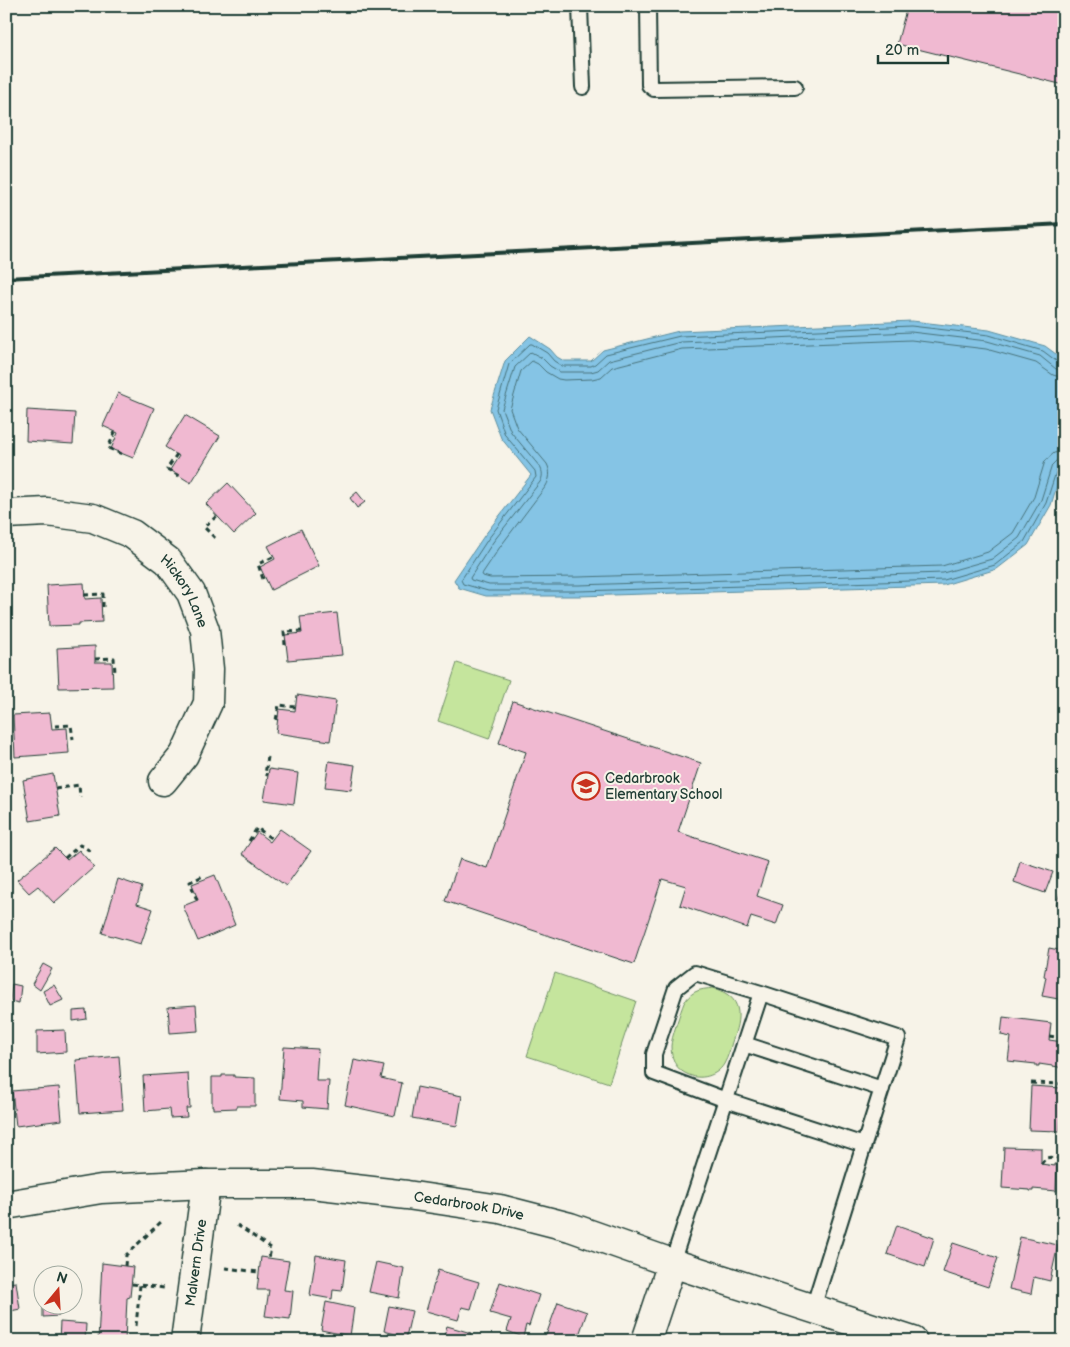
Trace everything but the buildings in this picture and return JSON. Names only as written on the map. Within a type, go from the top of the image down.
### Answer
[{"type":"street","name":"Hickory Lane","points":[[6,514],[47,512],[93,518],[132,534],[168,561],[191,593],[205,630],[209,669],[208,703],[184,755],[163,781]]},
{"type":"street","name":"Cedarbrook Drive","points":[[6,1205],[101,1189],[206,1184],[312,1184],[407,1195],[500,1209],[570,1227],[672,1263],[913,1341]]},
{"type":"street","name":"Malvern Drive","points":[[185,1341],[206,1184]]},
{"type":"street","points":[[646,1341],[672,1263]]},
{"type":"lane","points":[[580,6],[583,87]]},
{"type":"lane","points":[[648,6],[649,85],[654,88],[795,87]]},
{"type":"lane","points":[[813,1308],[898,1038],[762,992],[695,973],[676,988],[654,1054],[654,1073],[726,1100],[864,1145]]},
{"type":"lane","points":[[672,1263],[762,992]]},
{"type":"lane","points":[[744,1044],[882,1089]]},
{"type":"path","points":[[115,432],[108,448],[122,454]]},
{"type":"path","points":[[177,454],[167,468],[180,476]]},
{"type":"path","points":[[215,538],[204,527],[216,516]]},
{"type":"path","points":[[263,579],[258,564],[274,557]]},
{"type":"path","points":[[84,595],[103,594],[104,609]]},
{"type":"path","points":[[285,645],[284,632],[302,631]]},
{"type":"path","points":[[95,659],[114,658],[114,673]]},
{"type":"path","points":[[276,720],[279,705],[295,707]]},
{"type":"path","points":[[55,726],[70,725],[73,739]]},
{"type":"path","points":[[268,757],[265,774],[268,775]]},
{"type":"path","points":[[55,788],[78,784],[80,798]]},
{"type":"path","points":[[249,841],[257,828],[272,839]]},
{"type":"path","points":[[65,858],[80,845],[94,853]]},
{"type":"path","points":[[197,900],[190,882],[203,876]]},
{"type":"path","points":[[1049,1036],[1064,1038]]},
{"type":"path","points":[[1031,1083],[1064,1084]]},
{"type":"path","points":[[1041,1164],[1046,1158],[1054,1157],[1064,1160]]},
{"type":"path","points":[[125,1266],[126,1256],[163,1220]]},
{"type":"path","points":[[236,1225],[271,1248],[270,1258]]},
{"type":"path","points":[[225,1268],[259,1272]]},
{"type":"path","points":[[132,1284],[164,1288]]},
{"type":"path","points":[[136,1326],[140,1284]]},
{"type":"green space","points":[[457,663],[509,680],[489,739],[438,721]]},
{"type":"green space","points":[[555,973],[636,1001],[609,1083],[527,1056]]},
{"type":"green space","points":[[713,988],[723,992],[735,1002],[738,1016],[735,1033],[728,1056],[717,1072],[703,1077],[692,1076],[681,1071],[675,1063],[671,1050],[673,1037],[686,1000],[697,991]]},
{"type":"water","points":[[912,321],[989,330],[1045,346],[1064,360],[1064,463],[1051,505],[1028,545],[997,569],[944,585],[579,596],[486,596],[459,588],[454,580],[484,536],[531,475],[501,438],[490,409],[505,361],[530,336],[564,361],[591,361],[603,350],[679,331]]},
{"type":"railway","points":[[6,278],[1064,224]]},
{"type":"place","name":"Cedarbrook Elementary School","points":[[586,786]]}]
